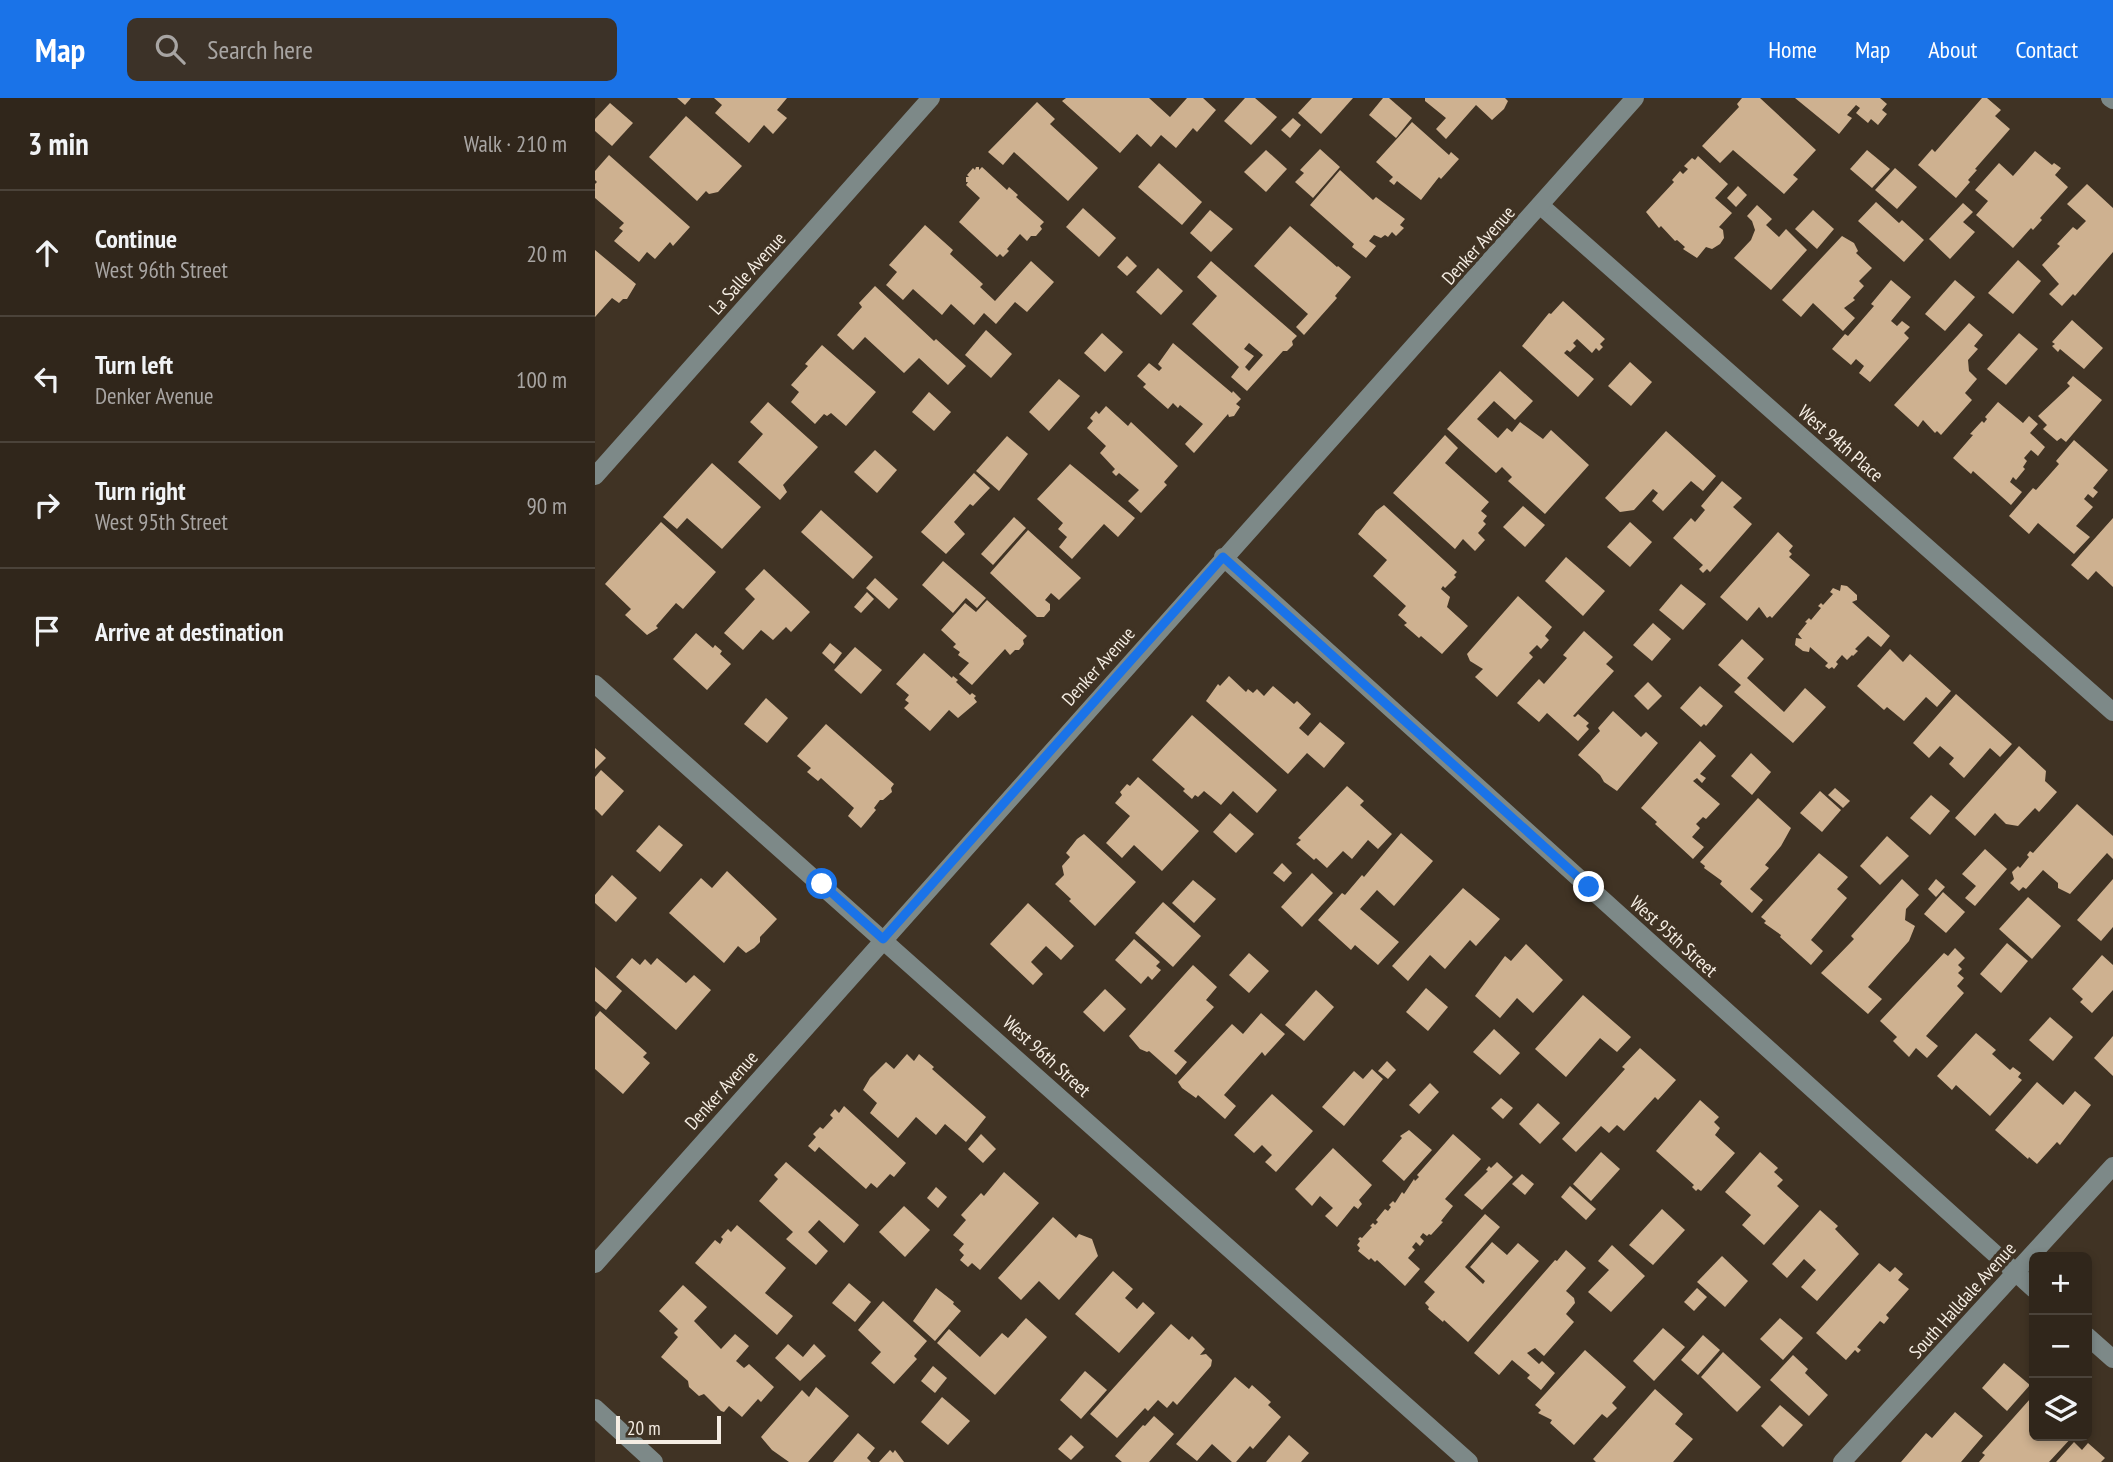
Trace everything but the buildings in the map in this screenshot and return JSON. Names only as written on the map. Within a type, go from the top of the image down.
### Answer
[{"type":"street","name":"La Salle Avenue","points":[[595,476],[931,98]]},
{"type":"street","name":"Denker Avenue","points":[[595,1264],[1635,98]]},
{"type":"street","name":"West 94th Place","points":[[1541,206],[2113,712]]},
{"type":"street","name":"West 95th Street","points":[[1223,557],[2029,1284]]},
{"type":"street","name":"West 96th Street","points":[[595,684],[1469,1462]]},
{"type":"street","name":"South Halldale Avenue","points":[[1842,1462],[2113,1166]]},
{"type":"street","points":[[2092,1340],[2113,1359]]},
{"type":"street","points":[[595,1408],[655,1462]]},
{"type":"route","points":[[822,884],[883,939],[1223,557],[1589,887]]}]
